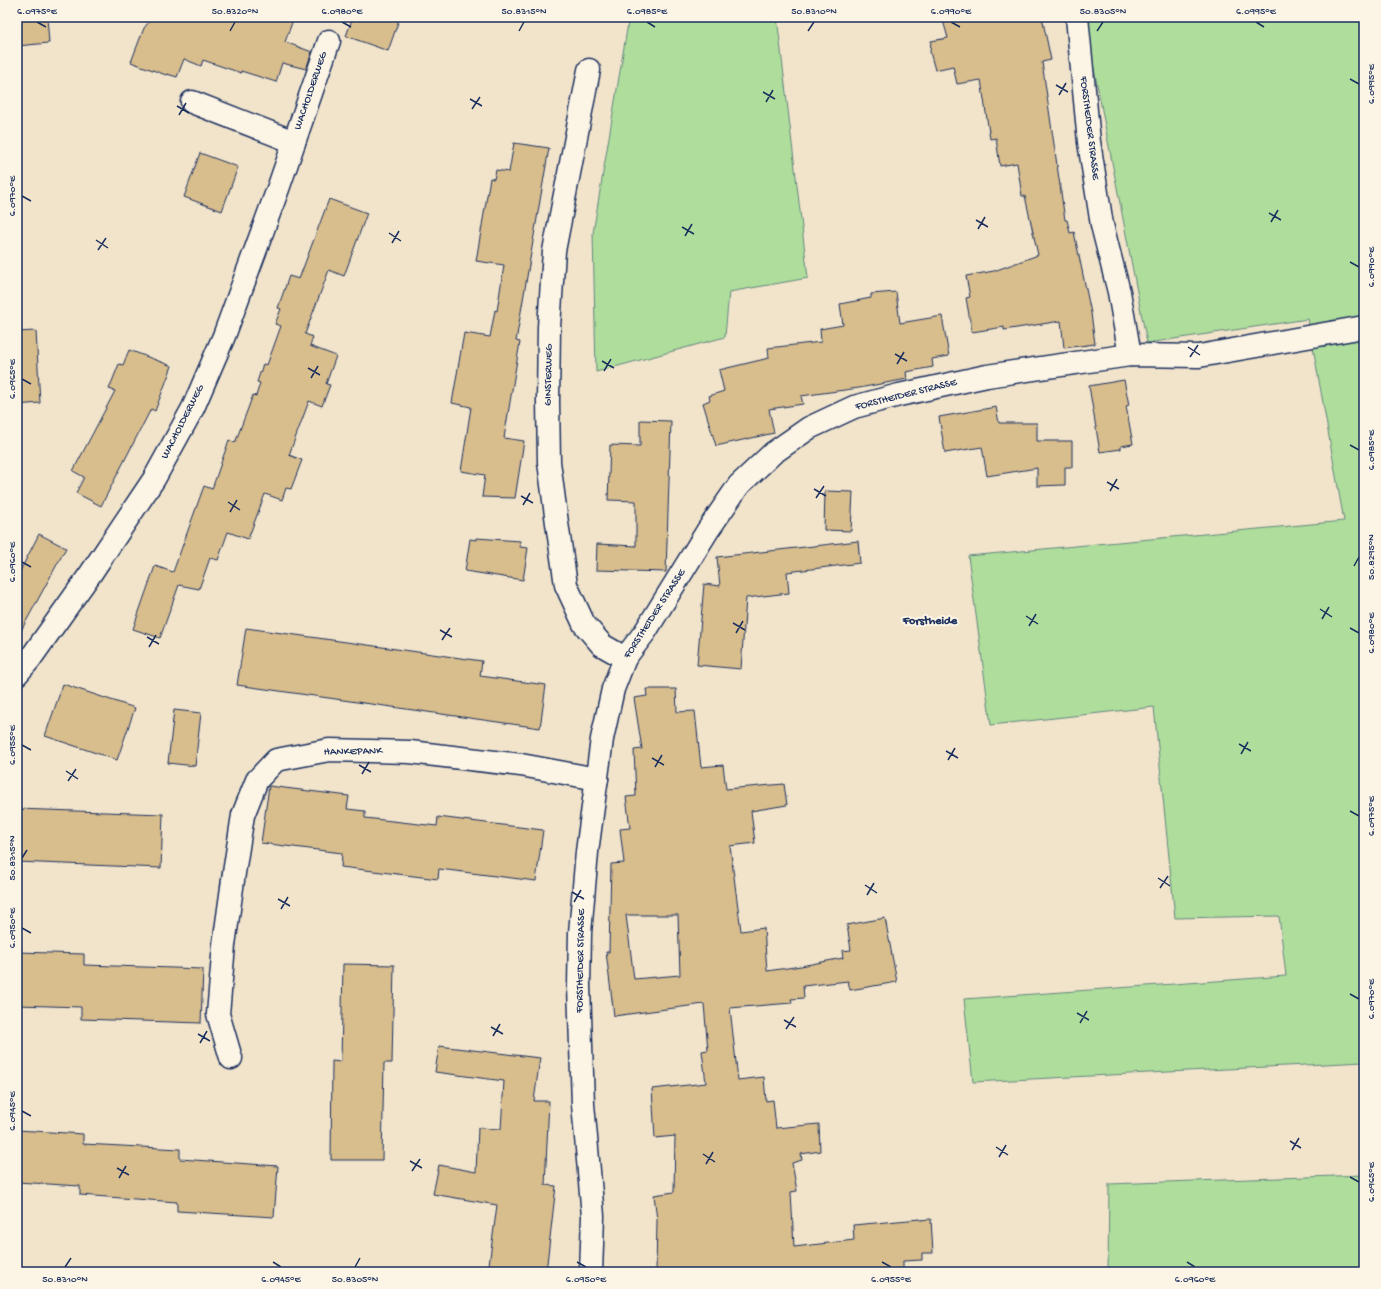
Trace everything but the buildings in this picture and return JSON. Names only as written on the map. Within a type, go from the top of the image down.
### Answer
[{"type":"street","name":"FORSTHEIDER STRASSE","points":[[1076,17],[1089,142],[1102,225],[1119,292],[1130,355]]},
{"type":"street","name":"WACHOLDERWEG","points":[[17,674],[30,659],[86,579],[154,478],[193,408],[224,336],[279,186],[329,40]]},
{"type":"street","name":"GINSTERWEG","points":[[590,70],[554,251],[549,327],[549,462],[556,523],[566,585],[584,624],[602,645],[625,658]]},
{"type":"street","name":"WACHOLDERWEG","points":[[192,102],[294,142]]},
{"type":"street","name":"FORSTHEIDER STRASSE","points":[[591,1272],[593,1216],[583,1104],[579,970],[580,933],[588,852],[602,739],[613,689],[625,658],[645,632],[708,530],[739,485],[773,453],[809,428],[854,407],[987,376],[1130,355],[1199,356],[1364,327]]},
{"type":"street","name":"HANKEPANK","points":[[231,1058],[218,1014],[224,945],[234,873],[243,815],[258,780],[276,760],[329,750],[410,752],[521,765],[597,780]]},
{"type":"green space","points":[[629,17],[777,17],[808,278],[729,292],[725,337],[596,372],[593,233]]},
{"type":"green space","points":[[1084,17],[1364,17],[1364,1062],[973,1082],[964,999],[1286,976],[1279,916],[1175,918],[1154,707],[991,725],[968,556],[1344,521],[1308,319],[1147,343]]},
{"type":"green space","points":[[1364,1175],[1364,1272],[1108,1272],[1109,1184]]},
{"type":"district","name":"Forstheide","points":[[930,622]]}]
